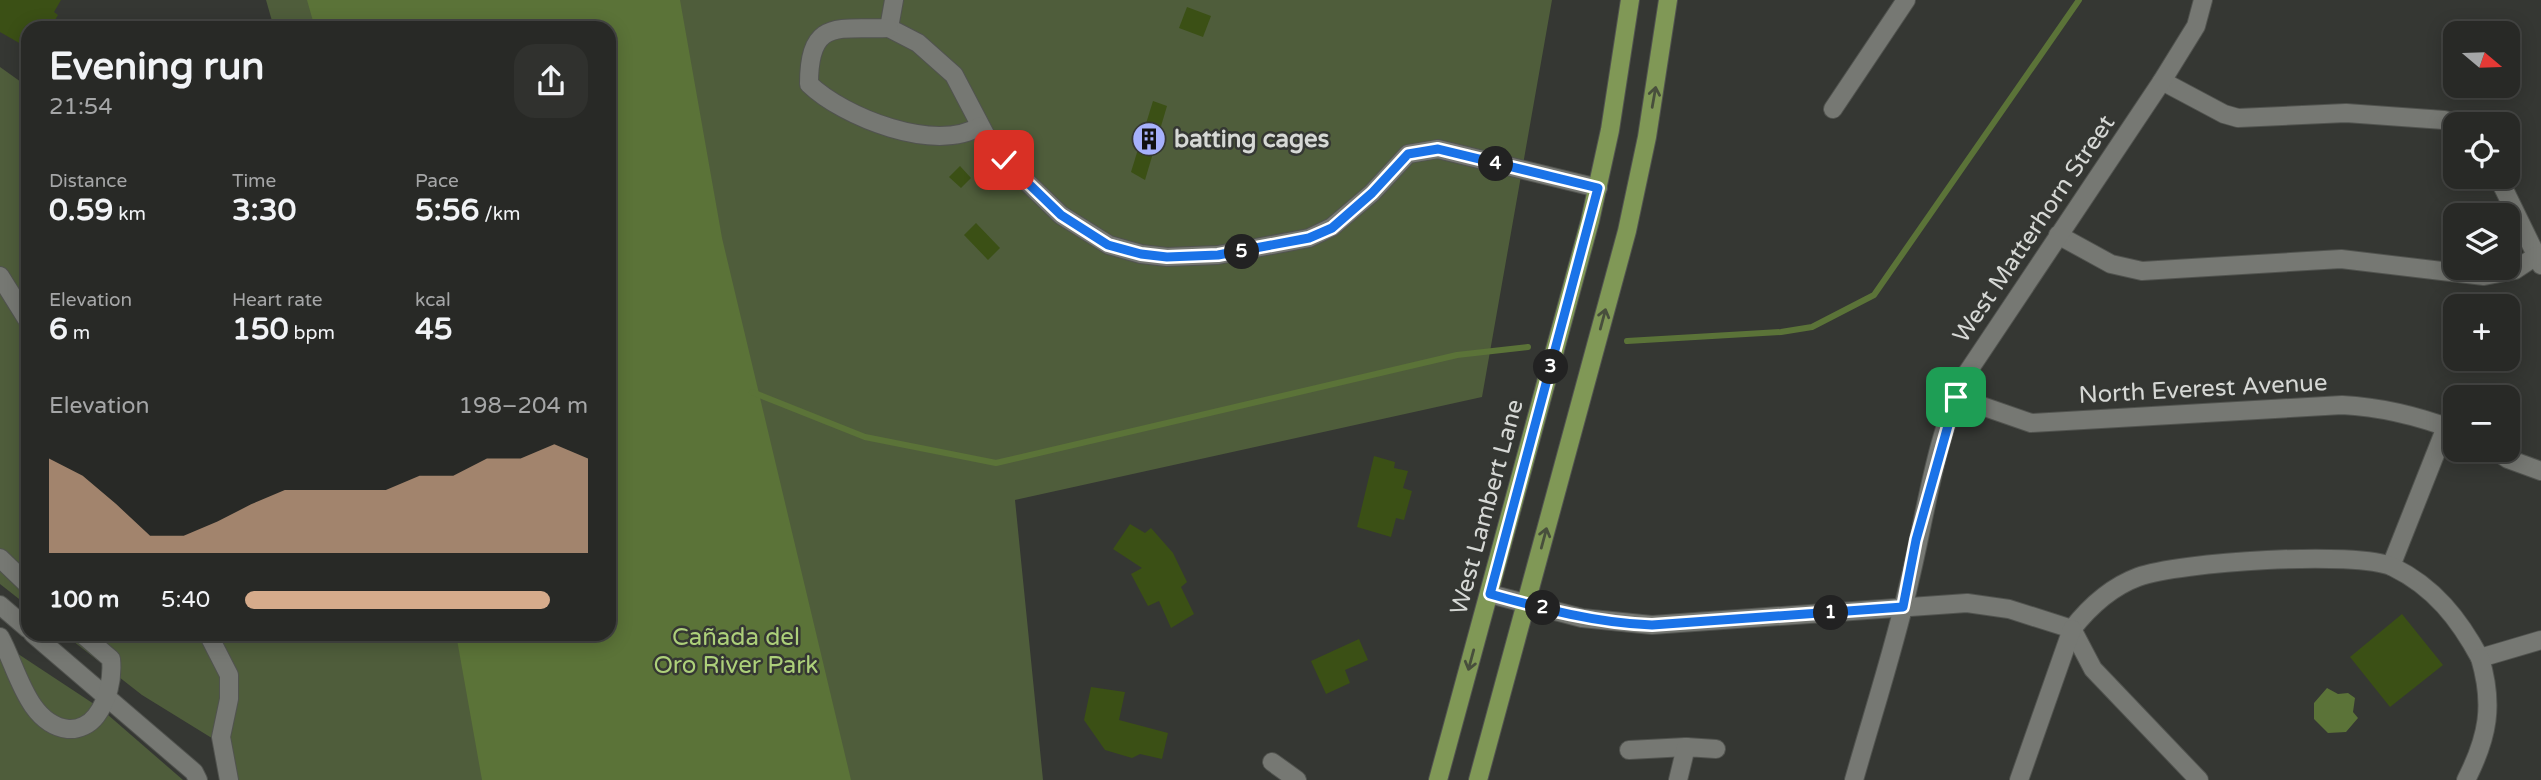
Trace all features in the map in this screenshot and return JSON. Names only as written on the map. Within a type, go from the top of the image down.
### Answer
[{"type":"main road","name":"West Lambert Lane","points":[[1438,780],[1598,188],[1618,86],[1630,0]]},
{"type":"main road","points":[[1478,780],[1635,194],[1655,92],[1668,0]]},
{"type":"street","points":[[888,28],[894,0]]},
{"type":"street","points":[[1833,109],[1906,0]]},
{"type":"street","name":"West Matterhorn Street","points":[[1854,780],[1903,607],[1916,540],[1956,397],[1967,373],[2162,81],[2196,26],[2203,0]]},
{"type":"street","points":[[980,126],[974,130],[932,137],[900,130],[848,112],[822,97],[809,84],[809,66],[823,36],[834,28],[888,28],[918,43],[954,75],[980,126],[1004,160],[1061,215],[1108,245],[1141,254],[1167,257],[1218,255],[1309,238],[1332,228],[1372,193],[1408,154],[1438,149],[1598,188]]},
{"type":"street","points":[[2162,81],[2224,114],[2238,118],[2346,113],[2443,120]]},
{"type":"street","points":[[2058,235],[2111,264],[2142,271],[2341,259],[2483,276],[2515,270],[2539,260],[2504,189]]},
{"type":"street","points":[[0,276],[21,310]]},
{"type":"street","name":"North Everest Avenue","points":[[1956,397],[2031,423],[2342,405],[2374,406],[2443,426]]},
{"type":"street","points":[[2391,566],[2443,446]]},
{"type":"street","points":[[2516,462],[2541,471]]},
{"type":"street","points":[[0,558],[21,578]]},
{"type":"street","points":[[2019,780],[2072,629],[2087,609],[2139,577],[2155,573],[2324,558],[2372,561],[2391,566],[2426,586],[2467,634],[2480,658],[2489,702],[2486,732],[2466,780]]},
{"type":"street","points":[[1490,594],[1616,624],[1652,625],[1958,603],[1986,605],[2072,629],[2093,668],[2180,773],[2199,780]]},
{"type":"street","points":[[0,606],[21,623]]},
{"type":"street","points":[[0,637],[31,702],[48,722],[74,729],[87,724],[96,716],[107,697],[111,682],[111,659],[90,641]]},
{"type":"street","points":[[2480,658],[2541,640]]},
{"type":"street","points":[[41,641],[194,772],[198,780]]},
{"type":"street","points":[[212,641],[229,676],[229,699],[221,737],[229,780]]},
{"type":"street","points":[[1678,780],[1686,747]]},
{"type":"street","points":[[1629,750],[1686,747],[1716,749]]},
{"type":"street","points":[[1272,762],[1297,780]]},
{"type":"green space","points":[[266,0],[1552,0],[1482,397],[1015,500],[1043,780],[227,780],[215,740],[142,695],[73,641],[616,641],[616,21],[272,21]]},
{"type":"green space","points":[[0,67],[21,82],[21,600],[0,584]]},
{"type":"green space","points":[[0,642],[100,708],[183,780],[0,780]]},
{"type":"shaded area","name":"Cañada del Oro River Park","points":[[307,0],[680,0],[722,238],[851,780],[482,780],[457,641],[616,641],[616,21],[313,21]]},
{"type":"shaded area","points":[[2327,688],[2338,694],[2348,693],[2355,698],[2353,712],[2358,718],[2346,732],[2328,733],[2314,719],[2314,703]]},
{"type":"building","points":[[0,0],[61,0],[54,12],[58,15],[54,21],[21,21],[21,44],[0,32]]},
{"type":"building","points":[[1187,7],[1211,16],[1203,37],[1179,28]]},
{"type":"building","name":"batting cages","points":[[1153,101],[1167,106],[1145,180],[1131,172]]},
{"type":"building","points":[[960,166],[971,178],[961,188],[949,177]]},
{"type":"building","points":[[976,223],[1000,248],[988,260],[964,235]]},
{"type":"building","points":[[1374,456],[1395,462],[1394,468],[1408,471],[1403,488],[1412,491],[1404,520],[1396,518],[1391,537],[1357,527]]},
{"type":"building","points":[[1130,524],[1145,533],[1151,528],[1173,553],[1187,582],[1181,587],[1194,614],[1171,628],[1159,601],[1148,606],[1131,574],[1142,568],[1113,549]]},
{"type":"building","points":[[2402,614],[2443,665],[2390,707],[2350,657]]},
{"type":"building","points":[[1359,639],[1368,660],[1345,670],[1350,683],[1326,694],[1311,661]]},
{"type":"building","points":[[1091,687],[1125,692],[1119,720],[1168,733],[1162,759],[1140,754],[1132,758],[1105,750],[1084,720]]},
{"type":"waterway","points":[[1627,341],[1781,332],[1812,327],[1874,295],[2079,0]]},
{"type":"waterway","points":[[752,392],[865,437],[996,463],[1457,355],[1528,347]]},
{"type":"place","name":"batting cages","points":[[1149,139]]},
{"type":"route","points":[[1004,160],[1061,215],[1108,245],[1141,254],[1167,257],[1218,255],[1268,248],[1309,238],[1332,228],[1372,193],[1408,154],[1438,149],[1556,180],[1598,188],[1490,594],[1582,618],[1616,624],[1652,625],[1903,607],[1916,540],[1956,397]]}]
